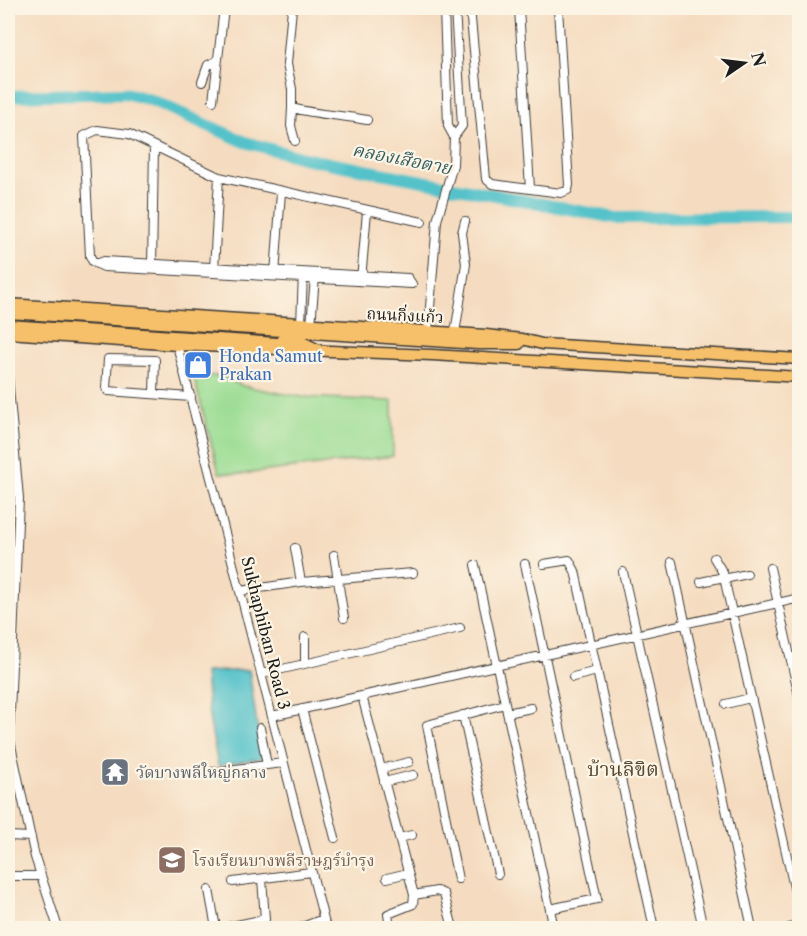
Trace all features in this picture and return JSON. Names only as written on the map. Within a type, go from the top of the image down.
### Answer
[{"type":"main road","name":"ถนนกิ่งแก้ว","points":[[8,304],[455,333],[516,338],[535,343],[800,359]]},
{"type":"main road","points":[[8,313],[478,344],[535,343]]},
{"type":"main road","points":[[8,318],[281,337],[322,352]]},
{"type":"main road","points":[[8,325],[308,345]]},
{"type":"main road","points":[[8,333],[177,345],[432,355],[800,377]]},
{"type":"street","points":[[213,101],[224,8]]},
{"type":"street","points":[[292,8],[287,57],[292,89],[291,126],[295,141]]},
{"type":"street","points":[[444,8],[447,126],[454,137]]},
{"type":"street","points":[[428,332],[437,221],[453,165],[454,137],[462,126],[454,8]]},
{"type":"street","points":[[470,8],[486,179],[492,184],[561,193],[568,190],[569,185],[558,8]]},
{"type":"street","points":[[519,8],[530,189]]},
{"type":"street","points":[[202,82],[208,65],[217,61]]},
{"type":"street","points":[[447,82],[460,82]]},
{"type":"street","points":[[292,108],[320,116],[339,115],[367,120]]},
{"type":"street","points":[[361,280],[408,278],[412,284],[152,267],[104,261],[97,264],[90,256],[84,136],[97,130],[129,134],[219,177],[422,222]]},
{"type":"street","points":[[152,267],[154,147]]},
{"type":"street","points":[[214,270],[219,177]]},
{"type":"street","points":[[275,274],[281,192]]},
{"type":"street","points":[[361,280],[367,211]]},
{"type":"street","points":[[455,333],[466,264],[462,233],[465,221]]},
{"type":"street","points":[[303,276],[306,325]]},
{"type":"street","points":[[306,325],[313,294],[314,276]]},
{"type":"street","points":[[303,294],[313,294]]},
{"type":"street","name":"Sukhaphiban Road 3","points":[[177,345],[326,928]]},
{"type":"street","points":[[154,394],[155,360],[108,358],[106,388],[108,391],[191,397]]},
{"type":"street","points":[[8,377],[10,426],[19,481],[18,524],[10,611],[10,747],[41,876],[58,928]]},
{"type":"street","points":[[8,523],[18,524]]},
{"type":"street","points":[[295,548],[301,582]]},
{"type":"street","points":[[334,555],[344,618]]},
{"type":"street","points":[[714,558],[719,562],[724,578],[800,914]]},
{"type":"street","points":[[544,564],[569,560],[573,564],[654,928]]},
{"type":"street","points":[[672,562],[752,928]]},
{"type":"street","points":[[525,564],[597,899],[550,909]]},
{"type":"street","points":[[475,565],[555,928]]},
{"type":"street","points":[[770,568],[800,700]]},
{"type":"street","points":[[623,572],[703,928]]},
{"type":"street","points":[[240,591],[301,582],[413,573]]},
{"type":"street","points":[[701,582],[747,574]]},
{"type":"street","points":[[272,716],[800,598]]},
{"type":"street","points":[[261,674],[460,628]]},
{"type":"street","points":[[304,637],[305,663]]},
{"type":"street","points":[[573,677],[597,671]]},
{"type":"street","points":[[362,696],[414,895],[413,904],[388,914],[390,928]]},
{"type":"street","points":[[726,704],[750,698]]},
{"type":"street","points":[[458,879],[426,729],[430,723],[463,714],[531,708]]},
{"type":"street","points":[[302,709],[334,838]]},
{"type":"street","points":[[463,714],[498,874]]},
{"type":"street","points":[[260,728],[267,765]]},
{"type":"street","points":[[381,769],[409,762]]},
{"type":"street","points":[[212,772],[283,763]]},
{"type":"street","points":[[384,782],[413,775]]},
{"type":"street","points":[[399,838],[412,835]]},
{"type":"street","points":[[8,836],[31,837]]},
{"type":"street","points":[[233,882],[311,872]]},
{"type":"street","points":[[387,878],[408,873]]},
{"type":"street","points":[[8,876],[41,876]]},
{"type":"street","points":[[223,928],[265,919],[262,879]]},
{"type":"street","points":[[208,890],[216,928]]},
{"type":"street","points":[[414,895],[437,891],[444,894],[453,928]]},
{"type":"street","points":[[300,928],[323,919]]},
{"type":"street","points":[[789,928],[800,926]]},
{"type":"green space","points":[[193,374],[224,377],[243,386],[302,397],[392,401],[393,456],[242,474],[219,473]]},
{"type":"water","points":[[249,670],[262,758],[218,766],[209,717],[205,672]]},
{"type":"waterway","name":"คลองเสือตาย","points":[[8,96],[125,93],[151,100],[245,142],[303,158],[615,218],[800,217]]},
{"type":"place","name":"Honda Samut Prakan","points":[[198,365]]},
{"type":"place","name":"วัดบางพลีใหญ่กลาง","points":[[115,772]]},
{"type":"place","name":"โรงเรียนบางพลีราษฎร์บำรุง","points":[[172,860]]},
{"type":"district","name":"บ้านลิขิต","points":[[623,769]]}]
